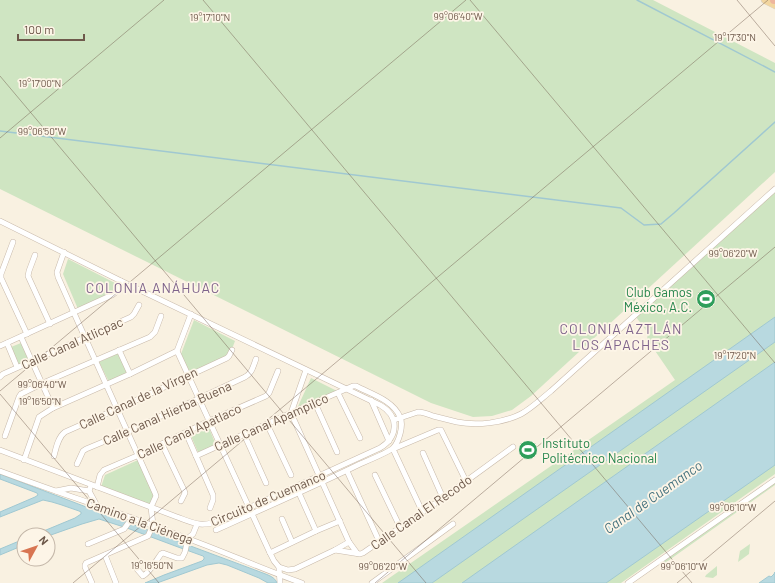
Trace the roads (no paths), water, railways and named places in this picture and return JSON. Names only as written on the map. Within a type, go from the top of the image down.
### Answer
[{"type":"main road","points":[[765,0],[775,5]]},
{"type":"street","points":[[394,420],[414,413],[422,412],[458,422],[488,423],[510,418],[529,408],[551,391],[775,189]]},
{"type":"street","points":[[0,221],[120,281],[380,405],[387,410],[394,420],[393,434],[389,441]]},
{"type":"street","points":[[13,242],[1,274],[1,278],[24,336],[32,361],[53,408]]},
{"type":"street","points":[[64,252],[57,272],[58,276],[156,496],[151,507],[153,526],[148,536],[86,563],[84,565],[92,583]]},
{"type":"street","points":[[35,255],[28,276],[50,324]]},
{"type":"street","points":[[3,345],[112,295],[116,292],[120,281]]},
{"type":"street","name":"Calle Canal Atlicpac","points":[[0,377],[17,367],[131,317],[139,305]]},
{"type":"street","points":[[24,460],[39,417],[53,408],[130,374],[177,351],[191,314]]},
{"type":"street","points":[[5,436],[21,394],[153,335],[161,316]]},
{"type":"street","points":[[0,338],[17,367]]},
{"type":"street","points":[[119,350],[130,374]]},
{"type":"street","name":"Calle Canal de la Virgen","points":[[54,456],[61,434],[227,358],[232,350]]},
{"type":"street","points":[[177,351],[270,553],[279,567],[288,570],[295,569],[350,542]]},
{"type":"street","name":"Calle Canal Hierba Buena","points":[[77,464],[83,451],[86,449],[245,378],[249,375],[256,359]]},
{"type":"street","points":[[306,370],[290,413],[350,542],[357,553]]},
{"type":"street","name":"Calle Canal Apatlaco","points":[[96,487],[100,475],[104,470],[266,396],[269,393],[278,371]]},
{"type":"street","points":[[346,389],[356,386],[385,400],[395,409],[401,418],[400,435],[392,449],[422,511]]},
{"type":"street","name":"Calle Canal Apampilco","points":[[196,456],[346,389]]},
{"type":"street","points":[[338,392],[360,438]]},
{"type":"street","points":[[371,400],[389,441]]},
{"type":"street","points":[[315,403],[337,452]]},
{"type":"street","points":[[267,424],[291,475]]},
{"type":"street","name":"Circuito de Cuemanco","points":[[216,530],[392,449],[438,430],[441,430],[466,481]]},
{"type":"street","points":[[186,433],[213,495],[210,508]]},
{"type":"street","points":[[244,434],[266,484]]},
{"type":"street","name":"Circuito de Cuemanco","points":[[0,450],[197,524],[208,524],[220,521],[320,476],[380,448],[389,441]]},
{"type":"street","points":[[162,444],[184,490],[185,493],[181,501]]},
{"type":"street","name":"Calle Canal El Recodo","points":[[335,550],[363,553],[443,498],[513,447]]},
{"type":"street","points":[[423,453],[443,498]]},
{"type":"street","name":"Camino a la Ciénega","points":[[0,471],[96,504],[302,583]]},
{"type":"street","points":[[346,471],[379,542]]},
{"type":"street","points":[[375,475],[400,527]]},
{"type":"street","points":[[628,583],[775,480]]},
{"type":"street","points":[[90,485],[89,491],[96,504]]},
{"type":"street","points":[[56,491],[71,488],[89,491]]},
{"type":"street","points":[[299,493],[316,531]]},
{"type":"street","points":[[88,544],[124,529],[132,519]]},
{"type":"street","points":[[282,520],[292,542]]},
{"type":"street","points":[[270,553],[340,521]]},
{"type":"street","points":[[137,569],[142,576],[151,568],[163,553],[180,558],[183,556],[188,540],[193,534],[197,524]]},
{"type":"street","points":[[372,583],[453,524]]},
{"type":"street","points":[[105,555],[116,583]]},
{"type":"street","points":[[279,567],[280,583]]},
{"type":"water","points":[[775,317],[775,342],[432,583],[398,583]]},
{"type":"water","name":"Canal de Cuemanco","points":[[775,362],[775,465],[606,583],[462,583]]},
{"type":"water","points":[[0,474],[267,575],[273,578],[277,583],[268,583],[259,578],[219,563],[207,565],[157,583],[145,583],[202,561],[204,557],[99,519],[56,533],[56,527],[53,527],[75,518],[81,514],[81,512],[43,500],[0,517],[0,512],[38,495],[37,493],[0,479]]},
{"type":"water","points":[[16,542],[16,548],[0,555],[0,549]]},
{"type":"water","points":[[775,572],[775,583],[759,583],[769,576],[771,577]]},
{"type":"waterway","points":[[637,0],[775,72]]},
{"type":"waterway","points":[[0,131],[621,208],[644,225],[661,224],[775,122]]},
{"type":"place","name":"Club Gamos México, A.C.","points":[[706,299]]},
{"type":"place","name":"Instituto Politécnico Nacional","points":[[528,450]]},
{"type":"district","name":"COLONIA ANÁHUAC","points":[[153,288]]},
{"type":"district","name":"COLONIA AZTLÁN LOS APACHES","points":[[621,338]]}]
